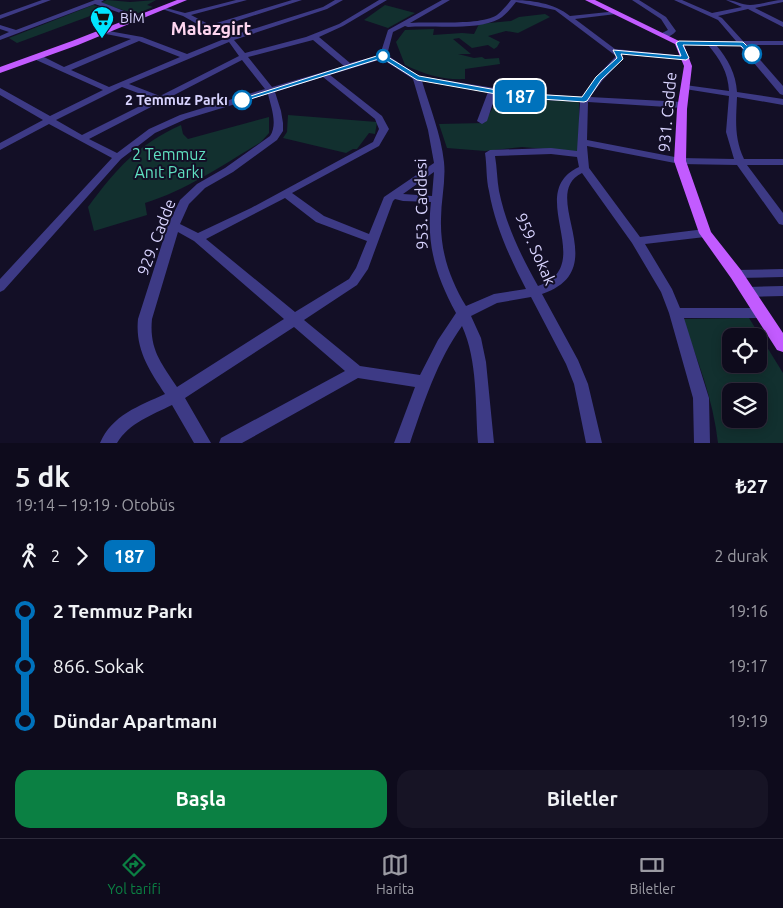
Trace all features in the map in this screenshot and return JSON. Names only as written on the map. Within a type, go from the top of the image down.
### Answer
[{"type":"main road","points":[[0,70],[183,0]]},
{"type":"main road","points":[[590,0],[679,43]]},
{"type":"main road","name":"931. Cadde","points":[[679,43],[688,66],[683,105],[680,161],[704,233],[736,274],[783,346]]},
{"type":"street","points":[[0,17],[48,0]]},
{"type":"street","points":[[185,15],[244,0]]},
{"type":"street","points":[[209,28],[299,0]]},
{"type":"street","points":[[0,147],[48,120],[122,84],[230,39],[325,8],[340,0]]},
{"type":"street","points":[[82,139],[244,56],[314,37],[341,25],[384,0]]},
{"type":"street","points":[[383,56],[390,31],[447,0]]},
{"type":"street","points":[[399,26],[493,20],[514,0],[553,7],[616,52],[621,58],[599,79],[584,100],[582,154],[584,168],[638,241],[676,313],[701,398],[702,443]]},
{"type":"street","points":[[635,0],[664,18],[672,31],[665,35]]},
{"type":"street","points":[[677,0],[720,19],[770,74],[783,92]]},
{"type":"street","points":[[730,0],[750,7],[783,25]]},
{"type":"street","points":[[711,15],[782,0]]},
{"type":"street","points":[[0,38],[98,1],[140,18]]},
{"type":"street","name":"929. Cadde","points":[[164,8],[185,15],[230,39],[271,91],[277,111],[278,131],[274,138],[191,194],[184,202],[174,225],[151,296],[142,333],[154,367],[175,396],[203,443]]},
{"type":"street","points":[[570,18],[616,12]]},
{"type":"street","points":[[0,26],[18,32]]},
{"type":"street","points":[[103,32],[139,39],[187,57]]},
{"type":"street","points":[[314,37],[350,66]]},
{"type":"street","points":[[63,70],[139,39]]},
{"type":"street","points":[[679,43],[783,43]]},
{"type":"street","points":[[710,43],[723,57],[732,72],[734,94],[730,132],[740,162],[783,221]]},
{"type":"street","points":[[616,52],[686,58]]},
{"type":"street","points":[[0,287],[118,157],[152,131],[183,117],[383,56],[417,78],[493,91],[526,96],[683,105]]},
{"type":"street","points":[[37,57],[109,90]]},
{"type":"street","points":[[770,74],[783,76]]},
{"type":"street","points":[[198,238],[376,144],[383,135],[383,125],[374,112],[325,75]]},
{"type":"street","name":"953. Caddesi","points":[[417,78],[439,164],[434,223],[436,248],[440,266],[449,290],[474,338],[479,362],[486,443]]},
{"type":"street","points":[[122,84],[159,98]]},
{"type":"street","points":[[685,87],[783,102]]},
{"type":"street","points":[[0,91],[48,120],[118,157]]},
{"type":"street","points":[[482,121],[493,91]]},
{"type":"street","points":[[583,142],[680,161],[783,162]]},
{"type":"street","name":"959. Sokak","points":[[582,154],[551,151],[490,153],[494,192],[500,211],[514,250],[573,364],[581,384],[594,443]]},
{"type":"street","points":[[108,443],[116,430],[132,417],[175,396],[353,282],[362,269],[385,204],[393,194],[439,164]]},
{"type":"street","points":[[402,443],[423,382],[446,336],[463,314],[497,298],[536,293],[565,276],[569,266],[569,249],[562,194],[563,183],[568,176],[584,168]]},
{"type":"street","points":[[285,193],[320,219],[373,239]]},
{"type":"street","points":[[393,194],[403,198],[436,199]]},
{"type":"street","points":[[174,225],[198,238],[356,372],[423,382]]},
{"type":"street","points":[[638,241],[704,233]]},
{"type":"street","points":[[736,274],[783,272]]},
{"type":"street","points":[[748,292],[783,291]]},
{"type":"street","points":[[676,313],[760,312]]},
{"type":"street","points":[[227,443],[356,372]]},
{"type":"green space","points":[[107,0],[130,2],[156,0],[147,5],[153,7],[136,14],[100,3]]},
{"type":"green space","points":[[93,5],[109,9],[17,43],[9,38]]},
{"type":"green space","points":[[385,5],[415,13],[388,28],[364,20]]},
{"type":"green space","points":[[545,14],[550,17],[518,33],[506,31],[488,36],[500,42],[494,49],[488,45],[472,48],[459,38],[453,39],[471,54],[458,54],[474,58],[499,58],[500,64],[465,69],[465,79],[449,79],[435,76],[405,65],[396,42],[405,30],[434,29],[433,35],[474,34],[479,24],[511,21],[519,17]]},
{"type":"green space","points":[[503,95],[576,101],[579,103],[579,152],[522,147],[485,151],[447,148],[439,124],[484,123],[499,97]]},
{"type":"green space","points":[[288,115],[377,122],[375,134],[369,133],[357,149],[346,153],[283,138],[287,132]]},
{"type":"green space","name":"2 Temmuz Anıt Parkı","points":[[269,117],[269,133],[261,142],[190,184],[145,203],[147,215],[94,231],[88,207],[128,159],[152,141],[181,125],[183,134],[188,139]]},
{"type":"green space","points":[[749,318],[755,328],[722,328],[722,373],[767,373],[767,347],[783,373],[783,443],[718,443],[713,411],[682,319]]},
{"type":"bus line","name":"187","points":[[242,100],[383,56],[417,78],[513,95],[584,100],[603,74],[621,58],[616,52],[686,58],[679,43],[710,43],[743,44],[752,54]]},
{"type":"place","name":"BİM","points":[[102,39]]},
{"type":"place","name":"2 Temmuz Parkı","points":[[242,100]]},
{"type":"district","name":"Malazgirt","points":[[211,28]]}]
